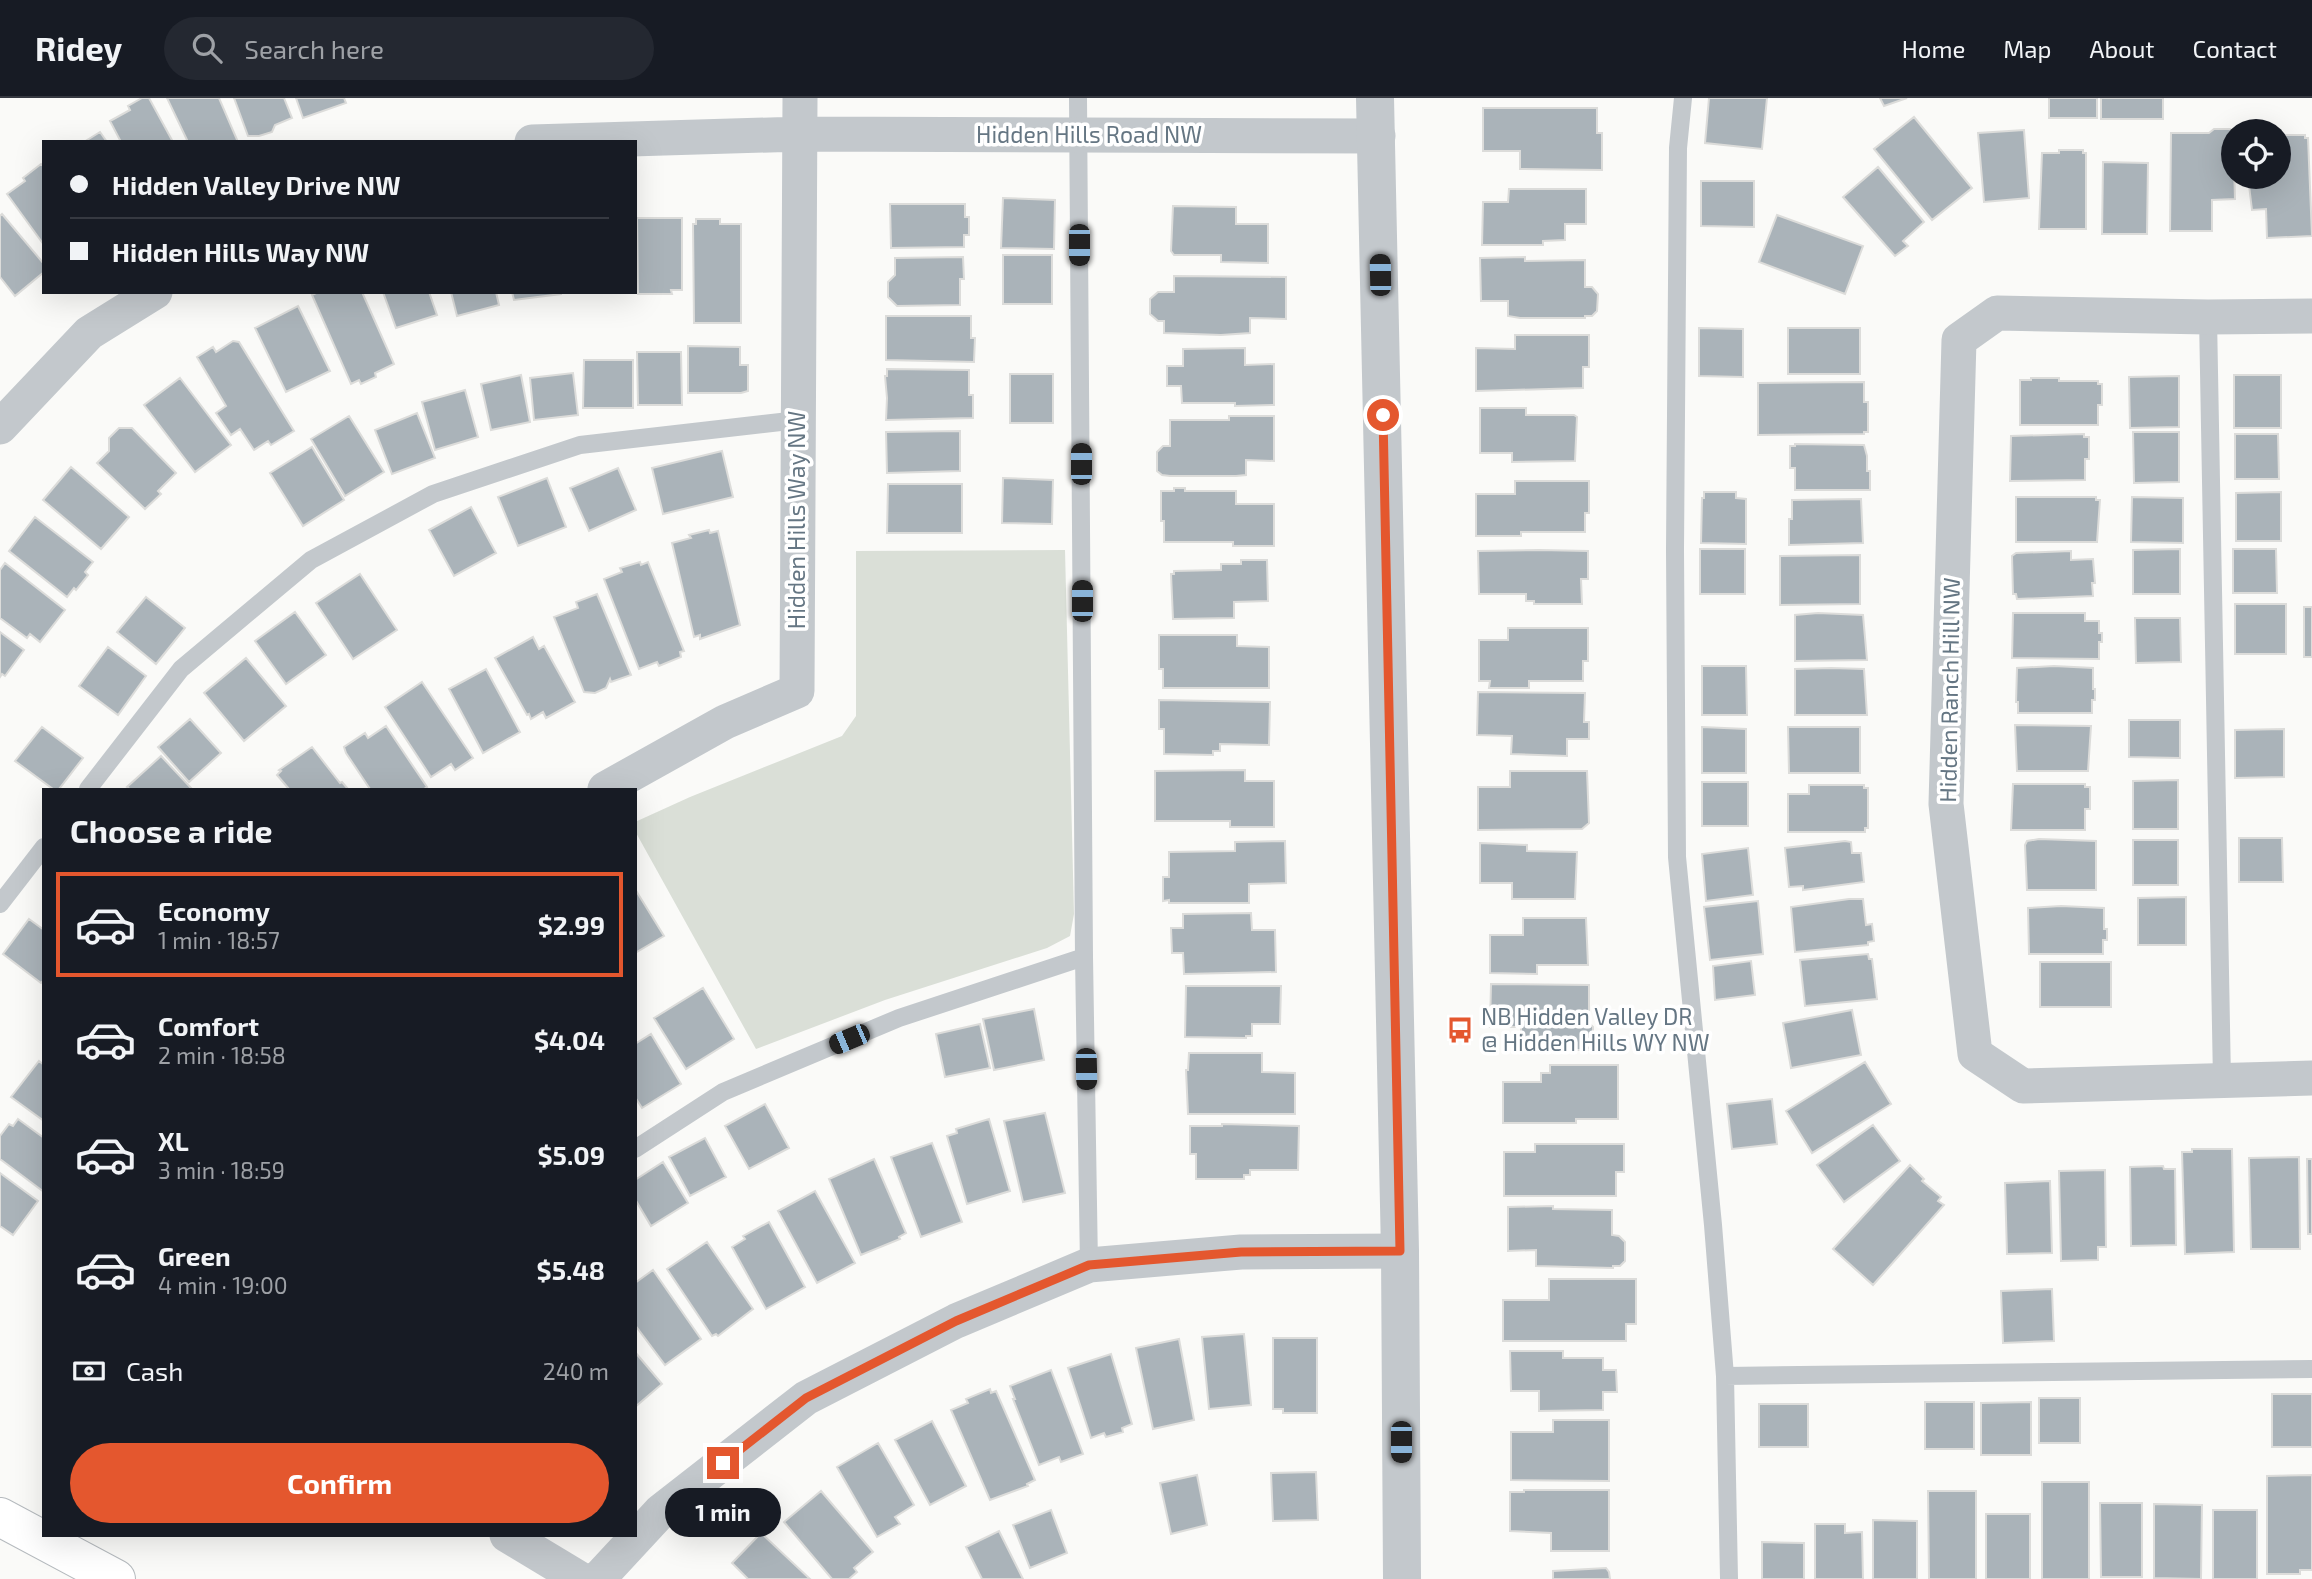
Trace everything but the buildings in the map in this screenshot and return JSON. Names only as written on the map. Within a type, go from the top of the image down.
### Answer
[{"type":"main road","points":[[0,1517],[116,1579]]},
{"type":"street","points":[[800,98],[801,134]]},
{"type":"street","points":[[1375,98],[1378,136],[1400,1251],[1402,1579]]},
{"type":"street","points":[[1378,136],[1384,98]]},
{"type":"street","name":"Hidden Hills Road NW","points":[[599,140],[801,134],[1378,136]]},
{"type":"street","name":"Hidden Hills Way NW","points":[[607,788],[725,722],[797,691],[801,134]]},
{"type":"street","points":[[0,427],[89,332],[152,294]]},
{"type":"street","name":"Hidden Ranch Hill NW","points":[[2312,316],[1997,313],[1959,340],[1946,804],[1975,1054],[2023,1086],[2312,1078]]},
{"type":"street","points":[[637,1537],[661,1511],[806,1398],[956,1321],[1089,1265],[1241,1252],[1400,1251]]},
{"type":"street","points":[[510,1537],[580,1579]]},
{"type":"street","points":[[598,1579],[637,1537]]},
{"type":"lane","points":[[1078,98],[1089,1265]]},
{"type":"lane","points":[[1683,98],[1677,162],[1677,857],[1725,1376],[1729,1579]]},
{"type":"lane","points":[[2208,317],[2222,1081]]},
{"type":"lane","points":[[89,788],[181,669],[311,560],[433,494],[580,445],[798,420]]},
{"type":"lane","points":[[0,904],[42,850]]},
{"type":"lane","points":[[637,1148],[723,1092],[899,1018],[1084,957]]},
{"type":"lane","points":[[1725,1376],[2312,1369]]},
{"type":"shaded area","points":[[1065,550],[1074,914],[1070,936],[1047,948],[885,1000],[756,1049],[637,835],[637,821],[842,736],[856,716],[856,551]]},
{"type":"place","name":"NB Hidden Valley DR @ Hidden Hills WY NW","points":[[1460,1030]]},
{"type":"route","points":[[723,1463],[806,1398],[956,1321],[1089,1265],[1241,1252],[1400,1251],[1383,415]]}]
